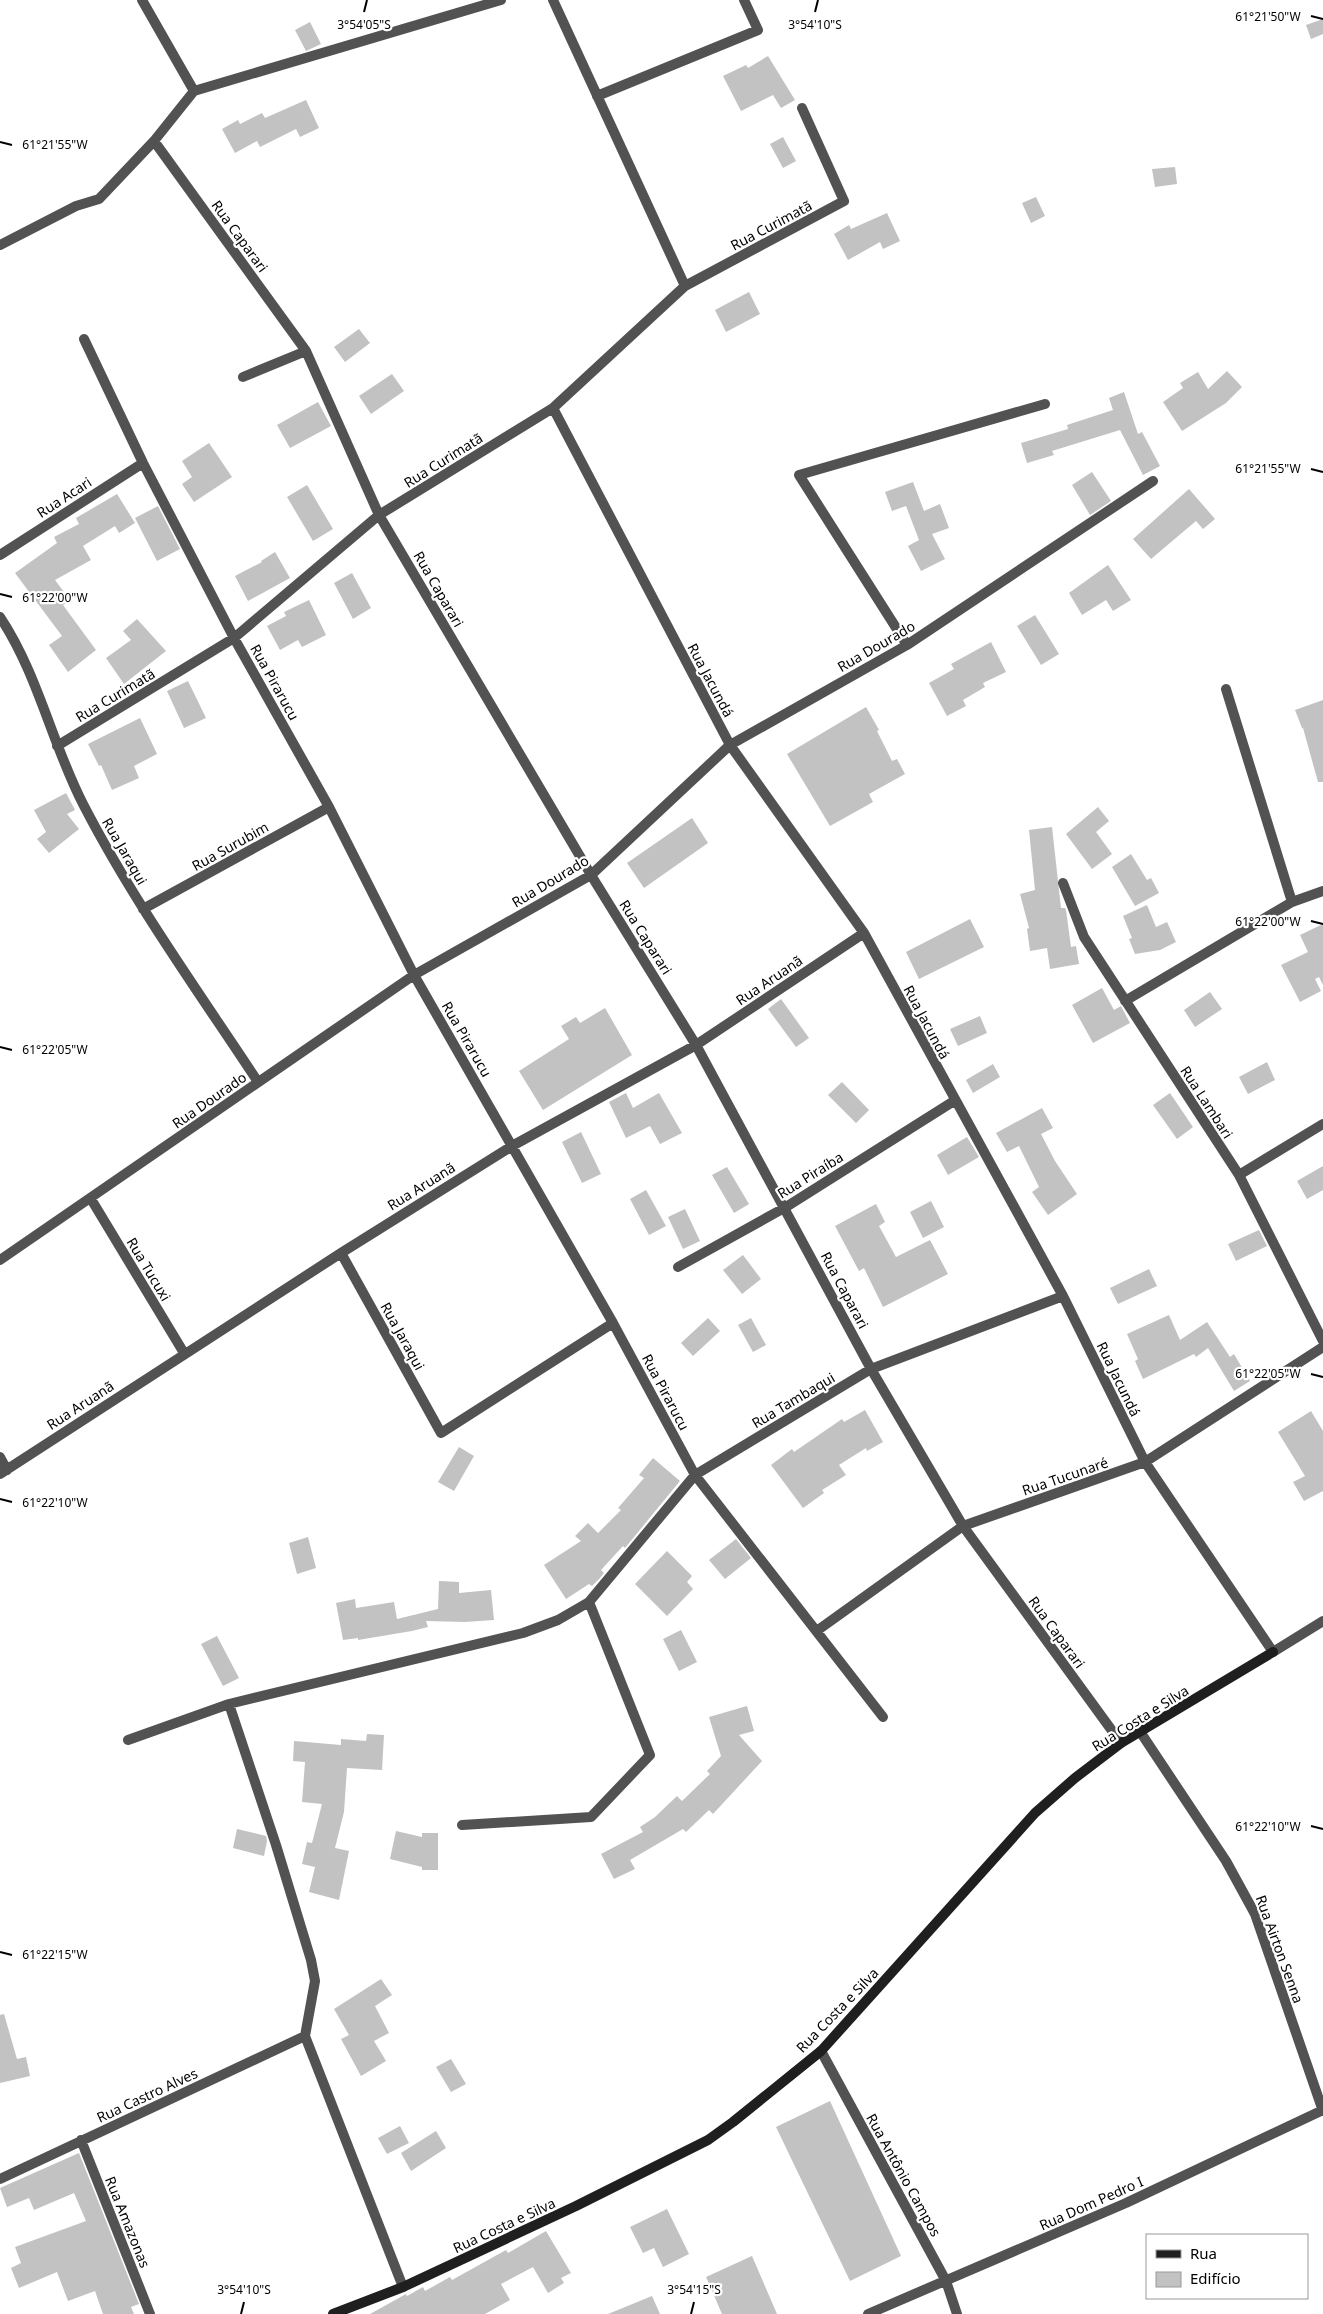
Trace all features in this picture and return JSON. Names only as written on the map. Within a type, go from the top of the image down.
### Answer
[{"type":"street","points":[[142,0],[194,91]]},
{"type":"street","points":[[0,245],[76,206],[99,199],[154,141],[194,91],[502,0]]},
{"type":"street","points":[[553,0],[685,286]]},
{"type":"street","points":[[597,96],[758,30],[744,0]]},
{"type":"street","name":"Rua Curimatã","points":[[57,746],[234,638],[379,515],[553,408],[685,286],[844,202],[802,108]]},
{"type":"street","name":"Rua Caparari","points":[[154,141],[306,351],[379,515],[591,875],[696,1045],[786,1207],[871,1369],[963,1526],[1121,1743]]},
{"type":"street","name":"Rua Pirarucu","points":[[84,339],[143,463],[234,638],[329,807],[414,975],[613,1323],[695,1475],[818,1630],[883,1717]]},
{"type":"street","points":[[243,376],[306,351]]},
{"type":"street","points":[[907,645],[799,475],[1045,404]]},
{"type":"street","name":"Rua Jacundá","points":[[553,408],[730,745],[864,933],[954,1101],[1063,1296],[1145,1462],[1273,1652]]},
{"type":"street","name":"Rua Acari","points":[[0,555],[143,463]]},
{"type":"street","name":"Rua Dourado","points":[[0,1260],[414,975],[591,875],[730,745],[907,645],[1153,481]]},
{"type":"street","name":"Rua Jaraqui","points":[[0,617],[27,670],[57,746],[82,802],[143,909],[258,1082]]},
{"type":"street","points":[[1226,689],[1292,902]]},
{"type":"street","name":"Rua Surubim","points":[[143,909],[329,807]]},
{"type":"street","name":"Rua Lambari","points":[[1063,883],[1084,937],[1239,1175],[1323,1341]]},
{"type":"street","points":[[1125,1001],[1292,902],[1323,891]]},
{"type":"street","name":"Rua Aruanã","points":[[4,1472],[184,1353],[341,1253],[512,1146],[696,1045],[864,933]]},
{"type":"street","name":"Rua Piraíba","points":[[678,1267],[786,1207],[954,1101]]},
{"type":"street","points":[[1239,1175],[1323,1124]]},
{"type":"street","name":"Rua Tucuxi","points":[[91,1199],[184,1353]]},
{"type":"street","name":"Rua Jaraqui","points":[[341,1253],[441,1432],[613,1323]]},
{"type":"street","name":"Rua Tambaqui","points":[[589,1602],[695,1475],[871,1369],[1063,1296]]},
{"type":"street","name":"Rua Tucunaré","points":[[818,1630],[963,1526],[1145,1462],[1323,1347]]},
{"type":"street","points":[[0,1457],[4,1472]]},
{"type":"street","points":[[128,1740],[229,1704],[524,1633],[558,1620],[589,1602],[650,1755],[591,1817],[462,1825]]},
{"type":"street","points":[[1273,1652],[1323,1621]]},
{"type":"street","name":"Rua Costa e Silva","points":[[333,2314],[403,2287],[567,2210],[708,2140],[762,2100],[821,2051],[1035,1813],[1075,1778],[1121,1743],[1141,1733],[1273,1652]]},
{"type":"street","points":[[229,1704],[276,1845],[311,1960],[315,1981],[305,2036],[403,2287]]},
{"type":"street","name":"Rua Airton Senna","points":[[1141,1733],[1226,1861],[1255,1914],[1323,2110]]},
{"type":"street","name":"Rua Castro Alves","points":[[0,2179],[305,2036]]},
{"type":"street","name":"Rua Antônio Campos","points":[[821,2051],[946,2281],[957,2314]]},
{"type":"street","name":"Rua Dom Pedro I","points":[[868,2314],[1126,2203],[1323,2110]]},
{"type":"street","name":"Rua Amazonas","points":[[81,2140],[150,2314]]},
{"type":"building","points":[[1323,19],[1323,34],[1311,39],[1306,25]]},
{"type":"building","points":[[310,22],[321,44],[306,51],[295,30]]},
{"type":"building","points":[[768,56],[795,100],[781,108],[773,95],[741,111],[723,76],[746,65],[748,68]]},
{"type":"building","points":[[306,100],[319,128],[300,137],[296,129],[260,147],[257,141],[235,153],[222,129],[238,120],[240,124],[262,113],[265,118]]},
{"type":"building","points":[[783,137],[796,161],[783,168],[770,144]]},
{"type":"building","points":[[1175,167],[1177,184],[1155,187],[1152,169]]},
{"type":"building","points":[[1036,197],[1045,216],[1031,223],[1022,203]]},
{"type":"building","points":[[887,213],[900,241],[883,249],[880,242],[848,260],[834,234],[849,225],[851,229]]},
{"type":"building","points":[[749,292],[760,314],[726,332],[715,310]]},
{"type":"building","points":[[359,329],[370,343],[345,362],[334,347]]},
{"type":"building","points":[[1227,371],[1242,387],[1226,403],[1182,431],[1163,402],[1183,388],[1180,383],[1198,372],[1208,389]]},
{"type":"building","points":[[392,374],[404,391],[371,414],[359,396]]},
{"type":"building","points":[[1124,392],[1138,434],[1142,432],[1160,466],[1143,475],[1120,430],[1052,451],[1054,455],[1027,463],[1021,443],[1068,429],[1067,425],[1113,410],[1109,398]]},
{"type":"building","points":[[318,402],[331,426],[290,448],[277,425]]},
{"type":"building","points":[[209,443],[232,477],[194,502],[182,484],[192,477],[182,461]]},
{"type":"building","points":[[1092,472],[1111,501],[1090,515],[1072,485]]},
{"type":"building","points":[[913,482],[924,511],[940,504],[949,528],[932,534],[945,559],[921,571],[908,546],[919,540],[906,506],[892,511],[885,492]]},
{"type":"building","points":[[307,485],[333,529],[313,541],[287,497]]},
{"type":"building","points":[[1189,489],[1215,519],[1203,529],[1196,521],[1151,559],[1133,539]]},
{"type":"building","points":[[117,494],[135,523],[119,533],[115,526],[83,546],[91,560],[55,580],[70,600],[63,605],[96,650],[68,672],[49,645],[62,636],[15,573],[57,543],[54,537],[79,524],[76,518]]},
{"type":"building","points":[[158,506],[180,549],[157,561],[135,518]]},
{"type":"building","points":[[275,552],[290,578],[248,601],[235,576],[262,562]]},
{"type":"building","points":[[1108,565],[1131,600],[1113,611],[1106,600],[1082,615],[1069,593]]},
{"type":"building","points":[[352,573],[371,608],[353,619],[334,583]]},
{"type":"building","points":[[309,600],[326,635],[302,647],[298,640],[280,650],[267,626],[286,616],[284,612]]},
{"type":"building","points":[[1035,615],[1059,654],[1041,665],[1017,626]]},
{"type":"building","points":[[137,619],[166,651],[124,684],[106,658],[131,640],[123,631]]},
{"type":"building","points":[[991,642],[1006,672],[983,683],[985,687],[963,700],[966,706],[947,716],[929,683],[954,669],[951,664]]},
{"type":"building","points":[[188,681],[206,718],[184,728],[167,691]]},
{"type":"building","points":[[1323,700],[1323,782],[1318,782],[1303,728],[1295,710]]},
{"type":"building","points":[[866,707],[879,730],[877,731],[892,761],[897,759],[905,774],[869,794],[873,802],[830,826],[787,754]]},
{"type":"building","points":[[140,718],[157,754],[134,766],[139,778],[112,790],[101,765],[99,766],[88,744]]},
{"type":"building","points":[[66,793],[75,810],[67,814],[79,829],[49,853],[37,839],[46,832],[34,810]]},
{"type":"building","points":[[1098,807],[1109,821],[1096,832],[1112,854],[1092,869],[1066,834]]},
{"type":"building","points":[[692,818],[708,843],[644,888],[627,863]]},
{"type":"building","points":[[1052,827],[1061,908],[1066,910],[1071,947],[1076,946],[1079,964],[1050,969],[1047,948],[1030,951],[1027,929],[1029,928],[1020,894],[1035,890],[1029,830]]},
{"type":"building","points":[[1131,854],[1147,880],[1151,878],[1159,893],[1135,906],[1112,867]]},
{"type":"building","points":[[1147,905],[1156,927],[1167,922],[1176,942],[1160,950],[1135,954],[1129,939],[1132,938],[1123,916]]},
{"type":"building","points":[[970,919],[984,947],[919,979],[906,952]]},
{"type":"building","points":[[1323,924],[1323,985],[1319,977],[1315,979],[1321,991],[1300,1002],[1281,965],[1308,952],[1300,935]]},
{"type":"building","points":[[1102,988],[1114,1010],[1121,1006],[1130,1023],[1093,1043],[1072,1005]]},
{"type":"building","points":[[1210,992],[1222,1009],[1195,1027],[1184,1010]]},
{"type":"building","points":[[781,999],[809,1038],[796,1047],[768,1009]]},
{"type":"building","points":[[605,1008],[632,1055],[543,1110],[519,1071],[569,1039],[561,1026],[576,1017],[580,1023]]},
{"type":"building","points":[[980,1016],[987,1033],[958,1046],[950,1029]]},
{"type":"building","points":[[1267,1062],[1275,1080],[1248,1094],[1239,1077]]},
{"type":"building","points":[[993,1064],[1000,1077],[973,1093],[966,1080]]},
{"type":"building","points":[[842,1082],[869,1110],[856,1123],[828,1095]]},
{"type":"building","points":[[626,1093],[633,1108],[659,1093],[682,1133],[660,1144],[650,1126],[626,1138],[609,1102]]},
{"type":"building","points":[[1170,1093],[1193,1127],[1177,1139],[1153,1105]]},
{"type":"building","points":[[1042,1108],[1053,1128],[1041,1134],[1055,1161],[1077,1194],[1048,1215],[1032,1192],[1039,1187],[1019,1146],[1007,1152],[996,1133]]},
{"type":"building","points":[[581,1132],[601,1174],[582,1183],[562,1142]]},
{"type":"building","points":[[967,1137],[979,1157],[948,1175],[937,1155]]},
{"type":"building","points":[[1323,1166],[1323,1190],[1307,1199],[1297,1181]]},
{"type":"building","points":[[727,1167],[749,1204],[734,1213],[712,1175]]},
{"type":"building","points":[[646,1190],[666,1226],[649,1235],[630,1199]]},
{"type":"building","points":[[931,1201],[944,1227],[923,1238],[910,1212]]},
{"type":"building","points":[[876,1204],[885,1222],[879,1226],[896,1257],[930,1240],[948,1274],[883,1307],[864,1268],[859,1271],[835,1226]]},
{"type":"building","points":[[685,1209],[700,1241],[683,1249],[668,1217]]},
{"type":"building","points":[[1259,1230],[1267,1246],[1236,1261],[1228,1244]]},
{"type":"building","points":[[743,1255],[761,1279],[742,1294],[723,1270]]},
{"type":"building","points":[[1149,1269],[1157,1286],[1118,1304],[1110,1288]]},
{"type":"building","points":[[1169,1315],[1180,1340],[1207,1322],[1230,1357],[1234,1354],[1250,1381],[1234,1391],[1208,1348],[1196,1357],[1194,1354],[1143,1379],[1135,1361],[1138,1359],[1127,1334]]},
{"type":"building","points":[[708,1318],[720,1331],[693,1356],[681,1343]]},
{"type":"building","points":[[751,1318],[766,1345],[753,1352],[738,1325]]},
{"type":"building","points":[[865,1410],[883,1442],[867,1451],[866,1448],[839,1465],[846,1475],[822,1490],[824,1493],[803,1508],[771,1465],[792,1449],[794,1452],[842,1419],[844,1422]]},
{"type":"building","points":[[1311,1411],[1323,1431],[1323,1491],[1304,1501],[1293,1482],[1305,1476],[1278,1432]]},
{"type":"building","points":[[459,1447],[474,1456],[454,1491],[438,1482]]},
{"type":"building","points":[[653,1458],[680,1481],[625,1548],[623,1546],[601,1570],[604,1573],[600,1578],[592,1586],[589,1584],[566,1599],[544,1565],[581,1541],[575,1536],[588,1523],[598,1533],[621,1510],[618,1508],[644,1478],[639,1475]]},
{"type":"building","points":[[308,1537],[316,1568],[297,1574],[289,1543]]},
{"type":"building","points":[[736,1539],[751,1558],[725,1579],[709,1560]]},
{"type":"building","points":[[667,1551],[692,1576],[687,1582],[693,1589],[667,1616],[635,1584]]},
{"type":"building","points":[[439,1581],[459,1582],[459,1593],[491,1590],[494,1620],[465,1622],[426,1621],[428,1627],[412,1631],[358,1640],[358,1638],[343,1640],[336,1603],[355,1599],[356,1608],[394,1602],[397,1619],[438,1609]]},
{"type":"building","points":[[681,1630],[697,1662],[679,1671],[663,1639]]},
{"type":"building","points":[[217,1636],[239,1678],[223,1686],[201,1644]]},
{"type":"building","points":[[747,1706],[754,1731],[739,1735],[762,1761],[713,1814],[709,1810],[686,1832],[683,1829],[630,1860],[635,1869],[614,1879],[601,1854],[643,1832],[640,1827],[655,1817],[677,1796],[682,1801],[710,1774],[707,1771],[721,1756],[709,1717]]},
{"type":"building","points":[[367,1734],[384,1735],[382,1770],[347,1768],[344,1812],[335,1848],[349,1851],[339,1900],[309,1892],[315,1867],[302,1864],[307,1842],[312,1843],[322,1804],[302,1802],[305,1762],[293,1761],[294,1741],[341,1745],[341,1739],[366,1741]]},
{"type":"building","points":[[237,1829],[266,1836],[264,1856],[233,1848]]},
{"type":"building","points":[[396,1831],[422,1837],[422,1833],[438,1833],[438,1870],[422,1870],[422,1867],[390,1859]]},
{"type":"building","points":[[381,1979],[392,1995],[375,2006],[389,2033],[374,2041],[386,2061],[361,2076],[341,2039],[349,2035],[334,2009]]},
{"type":"building","points":[[4,2014],[17,2059],[26,2057],[30,2076],[0,2083],[0,2015]]},
{"type":"building","points":[[451,2059],[466,2084],[451,2092],[436,2067]]},
{"type":"building","points":[[830,2101],[901,2256],[850,2281],[776,2127]]},
{"type":"building","points":[[400,2126],[409,2143],[387,2154],[378,2138]]},
{"type":"building","points":[[436,2131],[446,2148],[411,2171],[401,2153]]},
{"type":"building","points":[[79,2153],[139,2304],[131,2307],[134,2314],[103,2314],[95,2291],[68,2301],[57,2272],[19,2288],[11,2268],[21,2263],[15,2247],[86,2221],[74,2193],[34,2210],[29,2198],[7,2207],[0,2188]]},
{"type":"building","points":[[667,2209],[689,2254],[663,2267],[654,2248],[643,2253],[630,2227]]},
{"type":"building","points":[[546,2231],[571,2273],[561,2278],[564,2283],[548,2293],[533,2267],[501,2284],[510,2300],[485,2314],[370,2314],[406,2294],[407,2296],[423,2287],[425,2291],[450,2277],[452,2280],[506,2250],[508,2253]]},
{"type":"building","points":[[752,2256],[777,2314],[722,2314],[706,2277]]},
{"type":"building","points":[[652,2296],[660,2314],[608,2314]]}]
